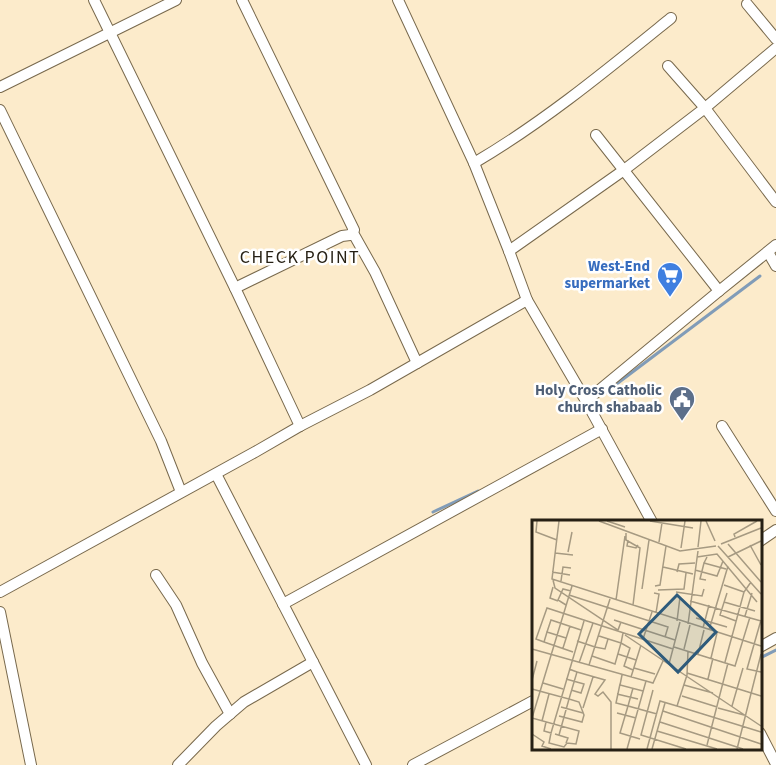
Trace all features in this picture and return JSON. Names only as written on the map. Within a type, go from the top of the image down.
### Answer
[{"type":"street","points":[[94,0],[300,426]]},
{"type":"street","points":[[0,87],[176,0]]},
{"type":"street","points":[[242,0],[353,225],[353,232],[375,272],[417,363]]},
{"type":"street","points":[[398,0],[474,164],[527,300],[602,429],[650,520]]},
{"type":"street","points":[[747,4],[776,39]]},
{"type":"street","points":[[474,164],[507,144],[555,109],[671,18]]},
{"type":"street","points":[[509,251],[624,170],[705,108],[776,48]]},
{"type":"street","points":[[668,66],[705,108],[776,202]]},
{"type":"street","points":[[0,110],[161,441],[181,492]]},
{"type":"street","points":[[596,135],[719,291]]},
{"type":"street","points":[[235,288],[353,232]]},
{"type":"street","points":[[586,401],[772,249],[776,266]]},
{"type":"street","points":[[0,592],[300,426],[370,390],[527,300]]},
{"type":"street","points":[[722,426],[776,511]]},
{"type":"street","points":[[283,604],[602,429]]},
{"type":"street","points":[[216,474],[366,765]]},
{"type":"street","points":[[761,540],[776,530]]},
{"type":"street","points":[[156,575],[176,605],[202,663],[230,714]]},
{"type":"street","points":[[0,612],[31,765]]},
{"type":"street","points":[[761,646],[776,638]]},
{"type":"street","points":[[178,765],[244,702],[313,662]]},
{"type":"street","points":[[413,765],[532,701]]},
{"type":"street","points":[[761,737],[776,764]]},
{"type":"waterway","points":[[602,395],[760,276]]},
{"type":"waterway","points":[[433,512],[478,491]]},
{"type":"waterway","points":[[761,658],[776,650]]},
{"type":"place","name":"West-End supermarket","points":[[670,298]]},
{"type":"place","name":"Holy Cross Catholic church shabaab","points":[[682,422]]},
{"type":"district","name":"CHECK POINT","points":[[300,257]]}]
